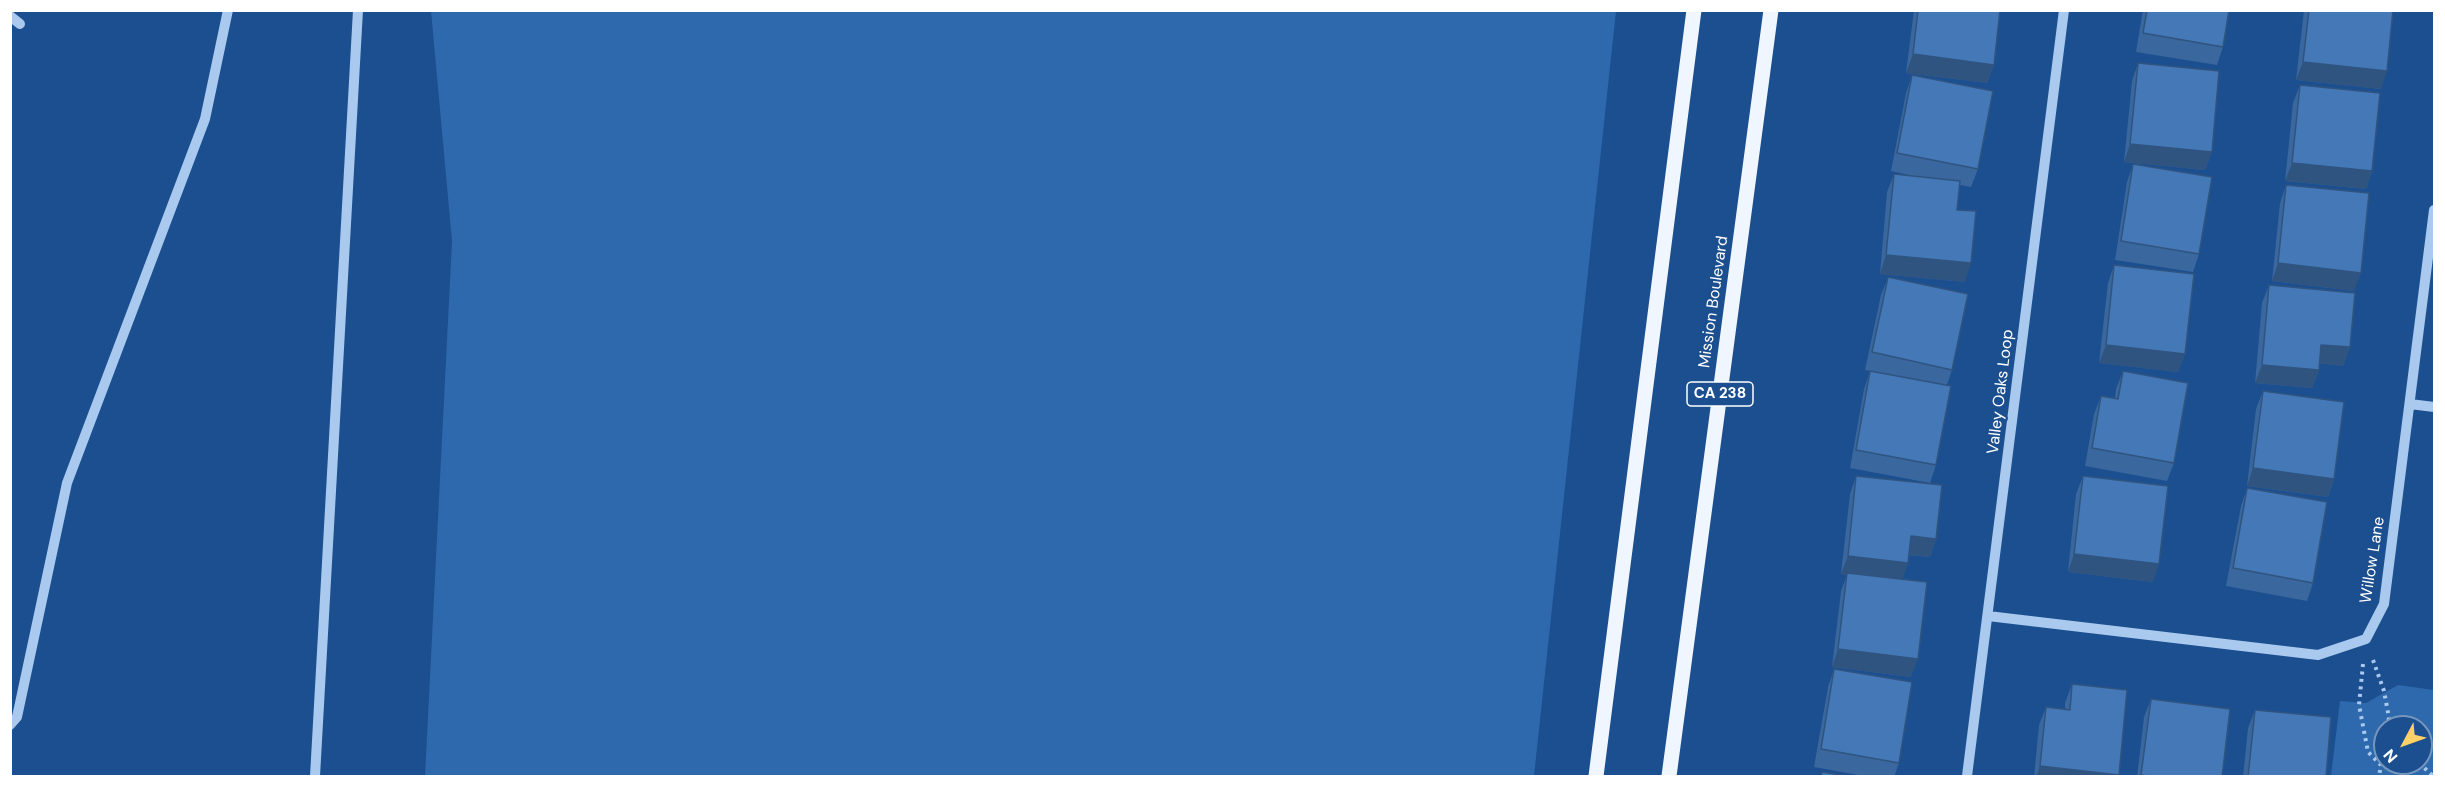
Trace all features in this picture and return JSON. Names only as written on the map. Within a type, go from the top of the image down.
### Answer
[{"type":"main road","points":[[1596,777],[1694,10]]},
{"type":"main road","name":"Mission Boulevard","points":[[1669,777],[1771,10]]},
{"type":"street","points":[[10,725],[17,717],[67,483],[205,119],[228,10]]},
{"type":"street","points":[[315,777],[358,10]]},
{"type":"street","name":"Valley Oaks Loop","points":[[1967,777],[2064,10]]},
{"type":"street","points":[[10,16],[20,24]]},
{"type":"street","name":"Willow Lane","points":[[2366,639],[2384,604],[2434,210]]},
{"type":"street","points":[[2410,404],[2434,407]]},
{"type":"street","points":[[1988,616],[2318,655],[2366,639]]},
{"type":"path","points":[[2366,639],[2384,691],[2388,715]]},
{"type":"path","points":[[2366,639],[2359,705],[2368,752],[2373,757]]},
{"type":"shaded area","points":[[431,11],[1616,11],[1534,776],[425,776],[452,241]]},
{"type":"shaded area","points":[[2398,685],[2434,690],[2434,776],[2331,776],[2340,701],[2366,703]]},
{"type":"building","points":[[1918,10],[2000,10],[1994,65],[1913,54]]},
{"type":"building","points":[[2147,10],[2229,10],[2223,47],[2143,33]]},
{"type":"building","points":[[2309,10],[2393,10],[2387,71],[2303,62]]},
{"type":"building","points":[[2138,63],[2219,71],[2212,152],[2130,144]]},
{"type":"building","points":[[1912,75],[1993,91],[1978,169],[1897,153]]},
{"type":"building","points":[[2300,85],[2380,93],[2372,171],[2292,163]]},
{"type":"building","points":[[2133,164],[2212,177],[2199,254],[2121,241]]},
{"type":"building","points":[[1894,174],[1960,181],[1957,210],[1976,211],[1971,263],[1886,255]]},
{"type":"building","points":[[2286,185],[2369,193],[2361,273],[2278,263]]},
{"type":"building","points":[[2114,265],[2194,274],[2185,354],[2106,345]]},
{"type":"building","points":[[1888,277],[1968,294],[1952,370],[1872,352]]},
{"type":"building","points":[[2269,285],[2355,293],[2350,347],[2321,345],[2319,370],[2262,365]]},
{"type":"building","points":[[1870,371],[1951,386],[1936,465],[1856,450]]},
{"type":"building","points":[[2123,371],[2188,383],[2174,463],[2092,448],[2101,396],[2118,399]]},
{"type":"building","points":[[2263,391],[2344,402],[2334,479],[2253,468]]},
{"type":"building","points":[[1856,476],[1942,485],[1936,539],[1911,536],[1908,563],[1848,556]]},
{"type":"building","points":[[2083,476],[2168,486],[2159,564],[2074,554]]},
{"type":"building","points":[[2247,488],[2327,502],[2313,583],[2233,568]]},
{"type":"building","points":[[1847,573],[1927,582],[1918,659],[1838,649]]},
{"type":"building","points":[[1834,669],[1912,682],[1899,763],[1821,749]]},
{"type":"building","points":[[2072,684],[2127,690],[2119,775],[2040,766],[2046,707],[2070,710]]},
{"type":"building","points":[[2151,699],[2230,709],[2222,777],[2141,775]]},
{"type":"building","points":[[2255,710],[2331,717],[2326,777],[2248,777]]},
{"type":"building","points":[[1822,772],[1850,777],[1821,777]]}]
